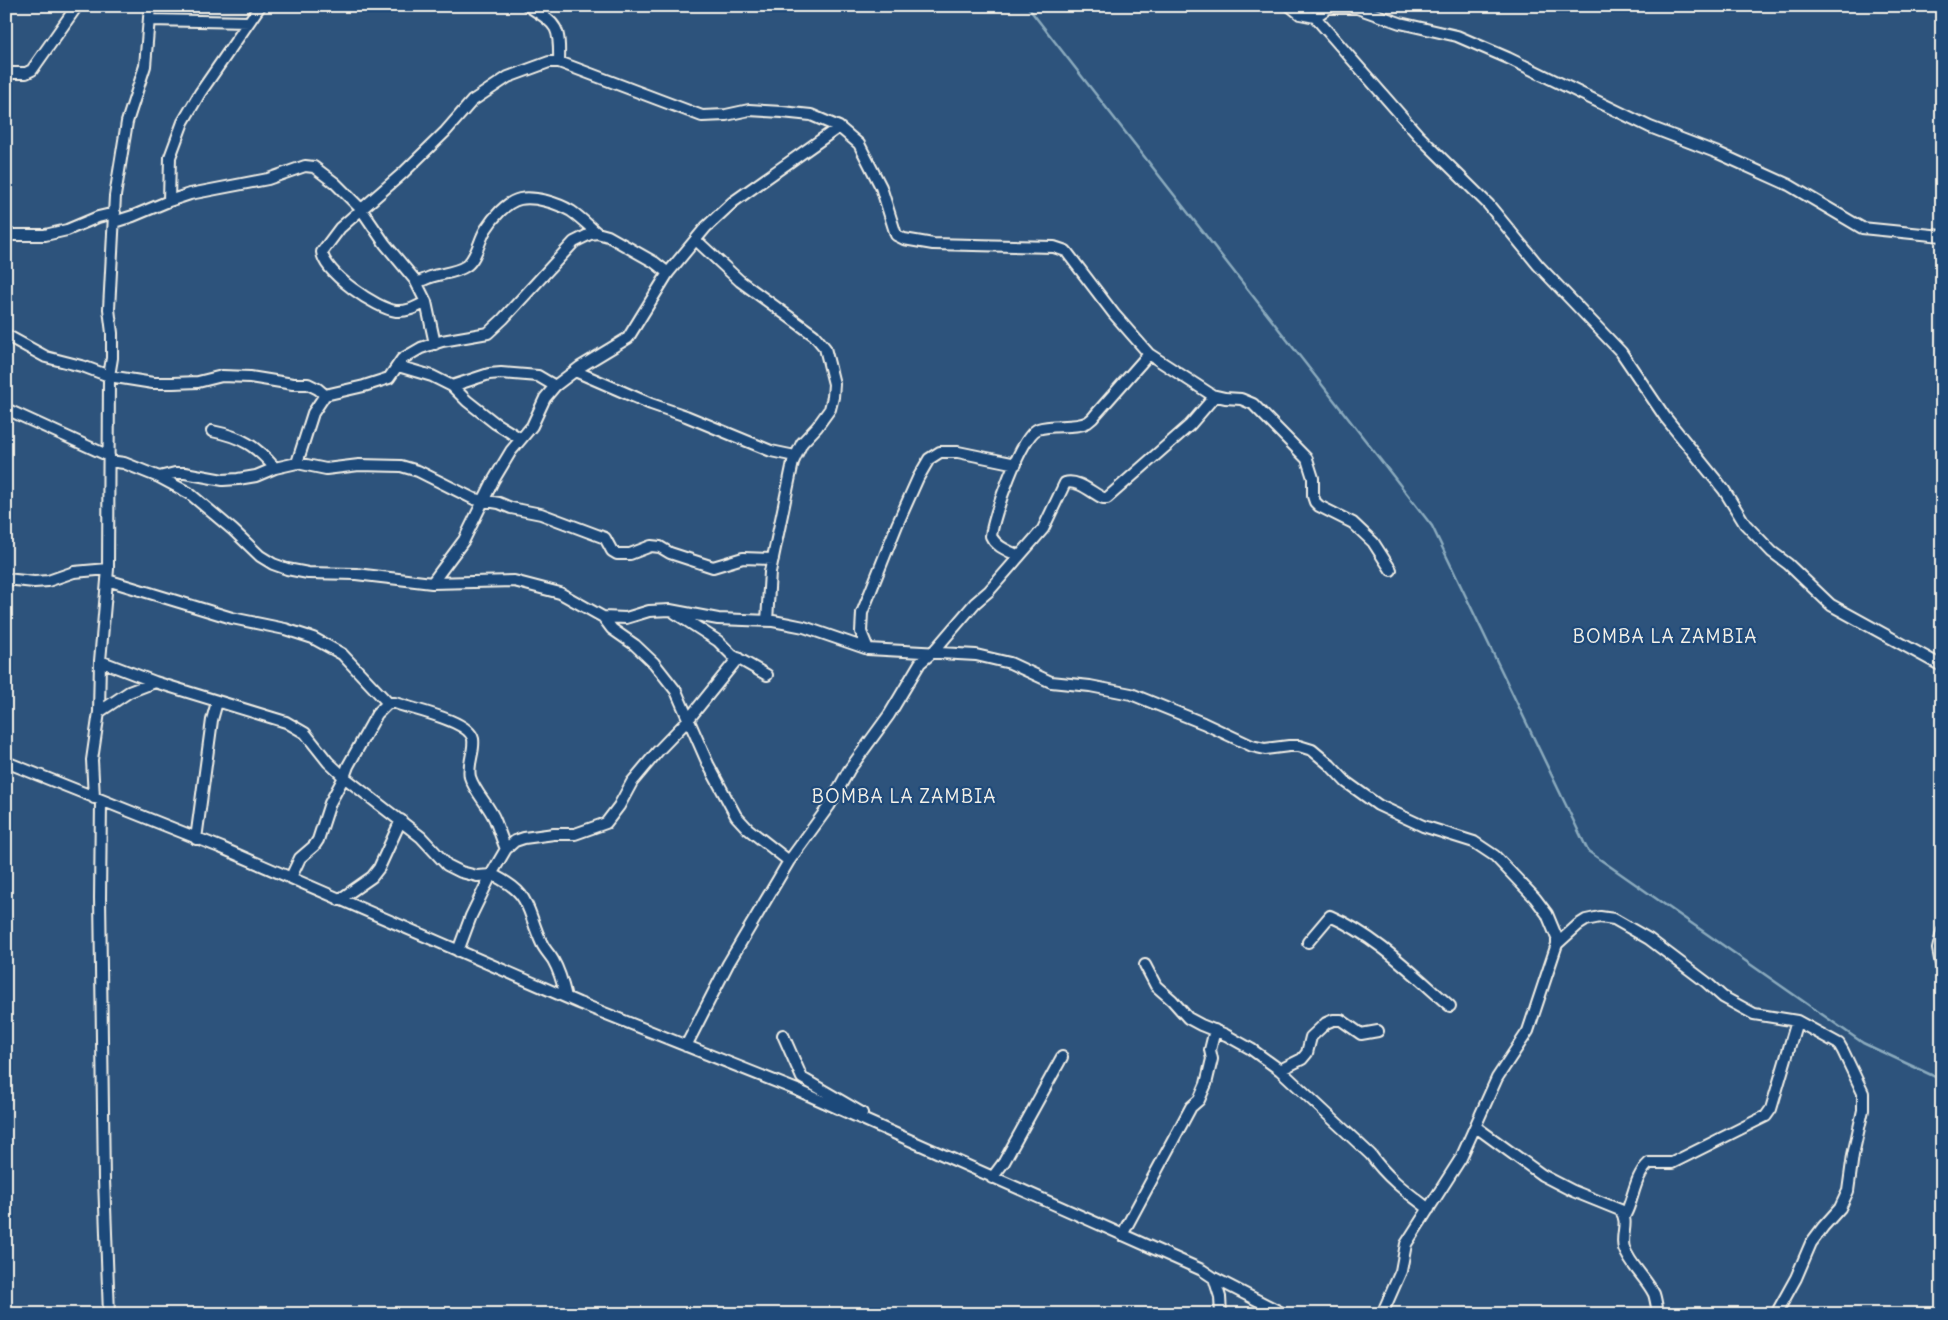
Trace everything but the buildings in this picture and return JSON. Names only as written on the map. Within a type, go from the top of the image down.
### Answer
[{"type":"street","points":[[109,1314],[104,1179],[97,800],[92,760],[99,712],[100,661],[108,574],[109,376],[112,358],[109,308],[115,196],[127,122],[145,66],[150,6]]},
{"type":"street","points":[[169,201],[170,157],[183,122],[260,6]]},
{"type":"street","points":[[528,6],[551,21],[560,42],[559,62]]},
{"type":"street","points":[[1290,6],[1300,14],[1320,12],[1328,8],[1357,8],[1400,23],[1457,36],[1508,58],[1650,127],[1718,153],[1789,186],[1862,228],[1942,236]]},
{"type":"street","points":[[6,73],[26,73],[32,70],[76,7]]},
{"type":"street","points":[[1320,12],[1419,136],[1488,204],[1538,265],[1621,352],[1665,418],[1724,490],[1745,524],[1772,552],[1788,564],[1831,605],[1942,666]]},
{"type":"street","points":[[149,20],[249,22]]},
{"type":"street","points":[[426,302],[407,311],[388,310],[361,294],[336,275],[322,257],[324,248],[361,209],[403,173],[445,132],[472,101],[508,77],[548,62],[559,62],[702,116],[726,115],[749,110],[811,115],[839,127],[859,144],[881,187],[896,235],[904,239],[934,244],[1028,245],[1054,247],[1066,251],[1114,314],[1149,354],[1215,396],[1241,399],[1254,404],[1307,459],[1315,502],[1319,506],[1353,523],[1373,542],[1391,570]]},
{"type":"street","points":[[432,583],[464,540],[497,474],[532,426],[545,398],[555,386],[575,371],[628,338],[668,273],[706,227],[733,202],[839,127]]},
{"type":"street","points":[[6,235],[45,235],[67,230],[98,217],[133,216],[169,201],[206,190],[268,179],[305,166],[314,167],[361,209],[384,244],[417,284],[426,302],[435,344]]},
{"type":"street","points":[[417,284],[424,278],[466,266],[473,258],[486,230],[496,216],[513,202],[520,199],[551,202],[572,212],[597,233]]},
{"type":"street","points":[[297,463],[313,413],[325,395],[389,378],[402,359],[421,348],[488,332],[503,319],[574,242],[590,234],[597,233],[608,236],[668,273]]},
{"type":"street","points":[[696,240],[740,281],[814,335],[825,348],[834,384],[833,397],[824,418],[802,443],[795,456],[767,600],[767,621]]},
{"type":"street","points":[[6,335],[46,357],[85,367],[109,376],[153,383],[198,382],[222,376],[250,377],[293,384],[308,384],[325,395]]},
{"type":"street","points":[[1019,556],[1000,546],[993,540],[992,536],[1002,495],[1025,442],[1031,433],[1038,429],[1087,422],[1149,354]]},
{"type":"street","points":[[398,366],[432,376],[452,386],[467,401],[495,423],[521,440]]},
{"type":"street","points":[[575,371],[651,404],[694,419],[771,451],[795,456]]},
{"type":"street","points":[[452,386],[489,374],[500,373],[538,376],[555,386]]},
{"type":"street","points":[[686,1046],[728,964],[790,861],[829,806],[849,770],[889,715],[920,664],[933,652],[1043,529],[1065,484],[1070,482],[1078,484],[1103,498],[1107,498],[1190,425],[1215,396]]},
{"type":"street","points":[[6,409],[109,459],[159,476],[189,493],[233,530],[255,552],[273,564],[286,569],[308,573],[356,574],[432,583],[514,581],[560,593],[603,617],[612,629],[635,645],[654,663],[676,691],[708,764],[736,816],[748,830],[790,861]]},
{"type":"street","points":[[212,431],[223,433],[254,446],[275,468]]},
{"type":"street","points":[[868,648],[861,632],[862,614],[897,525],[918,478],[930,459],[940,452],[958,452],[1016,464]]},
{"type":"street","points":[[159,476],[185,473],[223,480],[238,479],[256,476],[275,468],[297,463],[326,469],[359,465],[401,466],[418,471],[468,497],[541,514],[589,531],[605,538],[612,551],[617,554],[630,554],[652,546],[660,547],[670,553],[713,567],[743,558],[774,559]]},
{"type":"street","points":[[6,578],[34,582],[48,581],[74,572],[108,574],[232,618],[285,629],[313,638],[342,654],[388,703]]},
{"type":"street","points":[[603,617],[626,618],[649,611],[670,610],[718,619],[767,621],[804,627],[868,648],[976,655],[1010,663],[1051,682],[1090,686],[1131,694],[1203,723],[1252,746],[1265,749],[1294,745],[1312,750],[1346,782],[1378,804],[1423,826],[1474,842],[1496,856],[1535,898],[1547,914],[1558,938],[1557,944],[1528,1031],[1497,1078],[1461,1158],[1406,1244],[1401,1271],[1382,1314]]},
{"type":"street","points":[[670,610],[718,641],[738,658],[767,675]]},
{"type":"street","points":[[458,951],[471,916],[506,849],[524,838],[554,834],[574,834],[606,823],[619,806],[632,782],[688,720],[738,658]]},
{"type":"street","points":[[100,661],[155,682],[286,722],[305,733],[328,762],[421,837],[448,865],[461,872],[477,876],[491,875],[509,882],[524,898],[543,946],[553,960],[561,977],[566,997]]},
{"type":"street","points":[[99,712],[129,692],[155,682]]},
{"type":"street","points":[[196,839],[212,720],[217,702]]},
{"type":"street","points":[[291,877],[300,858],[318,840],[320,828],[330,803],[348,766],[377,714],[388,703],[394,703],[452,721],[471,735],[473,739],[469,761],[473,785],[496,821],[497,829],[506,849]]},
{"type":"street","points":[[6,762],[97,800],[222,848],[566,997],[864,1118],[992,1178],[1202,1270],[1284,1314]]},
{"type":"street","points":[[339,900],[372,878],[379,868],[401,820]]},
{"type":"street","points":[[1308,942],[1330,916],[1345,922],[1376,942],[1450,1006]]},
{"type":"street","points":[[1557,944],[1586,920],[1600,917],[1614,919],[1649,939],[1723,997],[1754,1014],[1797,1021],[1839,1044],[1851,1070],[1860,1083],[1863,1093],[1864,1110],[1845,1200],[1811,1243],[1796,1278],[1776,1314]]},
{"type":"street","points":[[1942,932],[1938,949],[1942,970]]},
{"type":"street","points":[[1145,965],[1156,986],[1188,1018],[1251,1049],[1280,1070],[1371,1155],[1382,1170],[1402,1189],[1430,1209]]},
{"type":"street","points":[[1280,1070],[1302,1059],[1307,1053],[1311,1037],[1326,1022],[1342,1020],[1361,1034],[1378,1031]]},
{"type":"street","points":[[1658,1314],[1654,1296],[1626,1252],[1622,1242],[1626,1224],[1625,1215],[1638,1178],[1649,1163],[1672,1164],[1766,1116],[1771,1109],[1797,1021]]},
{"type":"street","points":[[1122,1235],[1191,1107],[1199,1100],[1206,1084],[1212,1058],[1210,1050],[1215,1030]]},
{"type":"street","points":[[783,1035],[802,1078],[854,1107],[869,1118]]},
{"type":"street","points":[[992,1178],[1004,1162],[1062,1057]]},
{"type":"street","points":[[1476,1126],[1542,1175],[1573,1191],[1620,1210],[1625,1215]]},
{"type":"street","points":[[1214,1278],[1220,1298],[1221,1314]]},
{"type":"waterway","points":[[1027,6],[1432,526],[1588,851],[1863,1043],[1942,1080]]},
{"type":"district","name":"BOMBA LA ZAMBIA","points":[[1665,636]]},
{"type":"district","name":"BOMBA LA ZAMBIA","points":[[904,796]]}]
